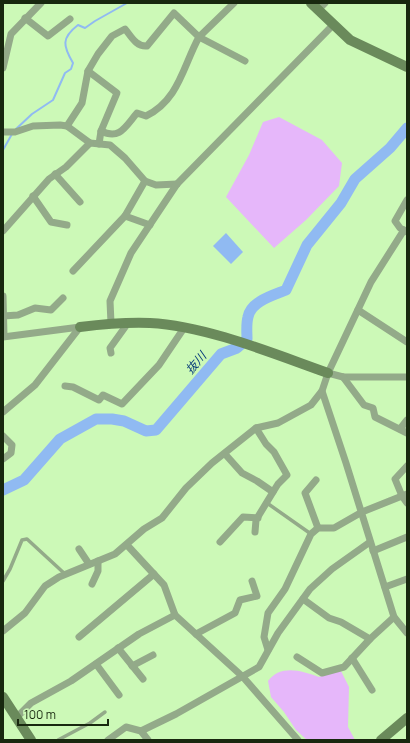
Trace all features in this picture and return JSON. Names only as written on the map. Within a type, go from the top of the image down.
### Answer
[{"type":"street","points":[[3,68],[11,34],[41,3]]},
{"type":"street","points":[[101,131],[111,135],[116,135],[137,113],[146,116],[161,106],[176,89],[199,37],[234,3]]},
{"type":"street","points":[[318,5],[333,25],[350,40],[407,67]]},
{"type":"street","points":[[67,126],[82,103],[88,71],[98,54],[112,36],[125,29],[137,44],[147,46],[174,13],[199,37],[244,61]]},
{"type":"street","points":[[25,18],[48,36],[70,19]]},
{"type":"street","points":[[111,323],[110,301],[131,253],[177,184],[333,25]]},
{"type":"street","points":[[88,71],[118,94],[101,131],[100,144]]},
{"type":"street","points":[[9,132],[33,126],[67,126],[90,143],[110,146],[124,158],[145,181],[156,185],[177,184]]},
{"type":"street","points":[[3,231],[33,196],[55,174],[66,167],[90,143]]},
{"type":"street","points":[[55,174],[80,202]]},
{"type":"street","points":[[73,271],[125,216],[145,181]]},
{"type":"street","points":[[33,196],[51,222],[67,225]]},
{"type":"street","points":[[3,631],[25,613],[45,586],[65,574],[115,554],[144,529],[162,518],[186,488],[212,463],[256,428],[278,423],[311,405],[322,391],[328,373],[371,282],[406,231],[395,221],[407,200]]},
{"type":"street","points":[[125,216],[150,225]]},
{"type":"street","points":[[3,296],[4,336],[111,323],[151,323],[184,328],[235,341],[343,377],[407,377]]},
{"type":"street","points":[[3,316],[18,315],[35,308],[51,310],[63,298]]},
{"type":"street","points":[[358,310],[407,342]]},
{"type":"street","points":[[111,353],[110,348],[128,323]]},
{"type":"street","points":[[3,412],[34,385],[80,327]]},
{"type":"street","points":[[65,386],[73,387],[99,400],[103,395],[122,404],[159,365],[184,328]]},
{"type":"street","points":[[343,377],[364,405],[373,408],[375,417],[407,433]]},
{"type":"street","points":[[322,391],[362,512],[394,618],[407,633]]},
{"type":"street","points":[[400,429],[407,420]]},
{"type":"street","points":[[255,532],[258,518],[278,484],[287,475],[274,452],[266,444],[256,428]]},
{"type":"street","points":[[3,436],[12,445],[10,453],[3,459]]},
{"type":"street","points":[[225,454],[242,473],[273,492]]},
{"type":"street","points":[[407,466],[395,479],[407,503]]},
{"type":"street","points":[[316,480],[305,492],[318,528]]},
{"type":"street","points":[[268,650],[264,637],[268,613],[285,589],[312,534],[318,528],[334,528],[362,512],[404,495]]},
{"type":"street","points":[[220,542],[243,517],[258,518]]},
{"type":"street","points":[[373,551],[407,537]]},
{"type":"street","points":[[108,740],[126,728],[141,731],[176,714],[259,667],[268,650],[303,599],[320,579],[370,542]]},
{"type":"street","points":[[127,545],[164,585],[175,615],[243,677],[298,740]]},
{"type":"street","points":[[79,549],[89,564]]},
{"type":"street","points":[[92,584],[98,571],[98,561]]},
{"type":"street","points":[[79,638],[154,574]]},
{"type":"street","points":[[385,587],[407,579]]},
{"type":"street","points":[[196,634],[235,613],[240,600],[256,596],[252,581]]},
{"type":"street","points":[[303,599],[329,618],[341,622],[370,639]]},
{"type":"street","points":[[17,717],[32,703],[71,681],[138,634],[175,615]]},
{"type":"street","points":[[297,657],[322,673],[340,668],[394,618]]},
{"type":"street","points":[[118,648],[143,679]]},
{"type":"street","points":[[132,666],[153,655]]},
{"type":"street","points":[[352,658],[372,690]]},
{"type":"street","points":[[96,664],[119,695]]},
{"type":"street","points":[[3,697],[31,740]]},
{"type":"street","points":[[381,740],[407,718]]},
{"type":"street","points":[[141,731],[148,740]]},
{"type":"lane","points":[[266,504],[312,534]]},
{"type":"lane","points":[[3,581],[10,569],[16,551],[22,540],[27,539],[65,574]]},
{"type":"lane","points":[[58,740],[90,723],[105,712]]},
{"type":"shaded area","points":[[279,117],[322,140],[342,163],[339,186],[306,220],[274,248],[226,197],[249,155],[263,122]]},
{"type":"shaded area","points":[[340,669],[349,687],[348,727],[355,740],[307,740],[296,730],[284,712],[271,697],[268,681],[279,672],[285,671],[299,671],[319,677]]},
{"type":"water","points":[[226,233],[243,252],[231,264],[213,246]]},
{"type":"waterway","points":[[16,129],[32,114],[53,100],[65,73],[71,69],[73,63],[67,52],[65,42],[72,30],[78,25],[85,28],[127,3]]},
{"type":"waterway","name":"抜川","points":[[3,490],[24,480],[60,439],[96,419],[124,421],[146,431],[156,430],[221,354],[237,348],[247,339],[247,320],[250,311],[264,299],[286,290],[307,245],[341,203],[355,179],[390,148],[407,128]]},
{"type":"waterway","points":[[3,150],[12,134]]}]
